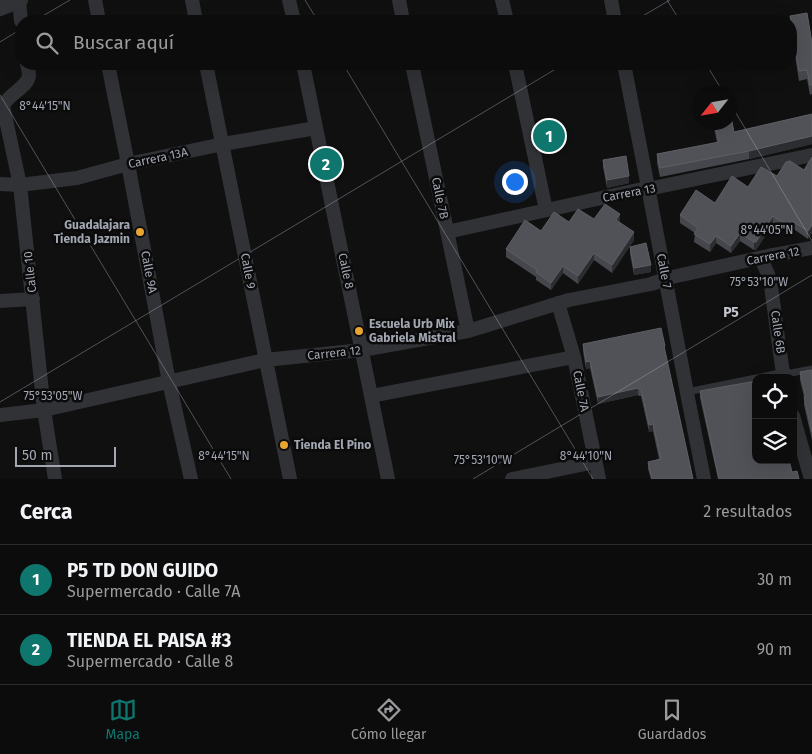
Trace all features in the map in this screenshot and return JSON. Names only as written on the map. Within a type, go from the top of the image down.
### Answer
[{"type":"street","points":[[0,8],[19,0],[20,15]]},
{"type":"street","points":[[95,0],[98,15]]},
{"type":"street","points":[[192,0],[195,15]]},
{"type":"street","points":[[289,0],[293,15]]},
{"type":"street","points":[[399,0],[402,15]]},
{"type":"street","points":[[502,0],[506,15]]},
{"type":"street","points":[[611,0],[614,15]]},
{"type":"street","name":"Calle 10","points":[[28,70],[26,84],[6,100],[3,106],[20,185],[44,410],[55,479]]},
{"type":"street","name":"Calle 9A","points":[[109,70],[169,382],[190,479]]},
{"type":"street","name":"Calle 9","points":[[207,70],[290,479]]},
{"type":"street","name":"Calle 8","points":[[304,70],[388,479]]},
{"type":"street","name":"Calle 7B","points":[[413,70],[468,331]]},
{"type":"street","points":[[516,70],[546,210]]},
{"type":"street","name":"Calle 7","points":[[625,70],[704,479]]},
{"type":"street","name":"Carrera 13A","points":[[0,184],[20,185],[77,178],[128,164],[223,144],[316,128]]},
{"type":"street","name":"Carrera 13","points":[[447,232],[642,189],[812,155]]},
{"type":"street","name":"Carrera 12","points":[[0,415],[44,410],[265,360],[362,350],[468,331],[569,300],[812,248]]},
{"type":"street","name":"Calle 6B","points":[[762,258],[770,279],[785,374]]},
{"type":"street","points":[[0,301],[33,299]]},
{"type":"street","name":"Calle 7A","points":[[558,303],[574,357],[599,479]]},
{"type":"street","points":[[372,396],[574,357]]},
{"type":"street","points":[[794,419],[810,479]]},
{"type":"street","points":[[512,479],[595,462]]},
{"type":"lane","points":[[791,374],[812,369]]},
{"type":"lane","points":[[687,392],[752,379]]},
{"type":"building","points":[[807,13],[812,43],[812,85],[810,85],[807,70],[799,71],[796,15]]},
{"type":"building","points":[[812,114],[812,136],[749,151],[660,168],[657,154],[719,142],[716,130],[734,130],[734,132]]},
{"type":"building","points":[[626,156],[629,176],[607,180],[603,160]]},
{"type":"building","points":[[812,157],[812,225],[808,231],[792,221],[788,226],[773,216],[756,242],[740,233],[731,246],[716,236],[710,244],[694,234],[698,228],[680,215],[696,190],[715,203],[732,176],[748,187],[761,167],[777,176],[786,162],[790,161],[804,170]]},
{"type":"building","points":[[605,204],[620,214],[616,220],[634,232],[612,265],[594,253],[578,276],[563,266],[551,283],[536,272],[537,270],[506,249],[525,220],[541,231],[554,212],[569,222],[578,209],[594,219]]},
{"type":"building","points":[[646,243],[651,265],[634,268],[630,247]]},
{"type":"building","points":[[661,328],[693,479],[652,479],[648,462],[661,459],[653,424],[649,425],[641,389],[638,388],[598,397],[590,361],[586,362],[583,344]]},
{"type":"building","points":[[812,370],[812,432],[800,372]]},
{"type":"building","points":[[752,382],[752,464],[790,464],[792,472],[797,471],[799,479],[719,479],[700,391]]},
{"type":"place","name":"P5 TD DON GUIDO","points":[[549,136]]},
{"type":"place","name":"TIENDA EL PAISA #3","points":[[326,164]]},
{"type":"place","name":"Guadalajara Tienda Jazmin","points":[[140,232]]},
{"type":"place","name":"Escuela Urb Mix Gabriela Mistral","points":[[359,331]]},
{"type":"place","name":"Tienda El Pino","points":[[284,445]]},
{"type":"district","name":"P5","points":[[731,312]]}]
